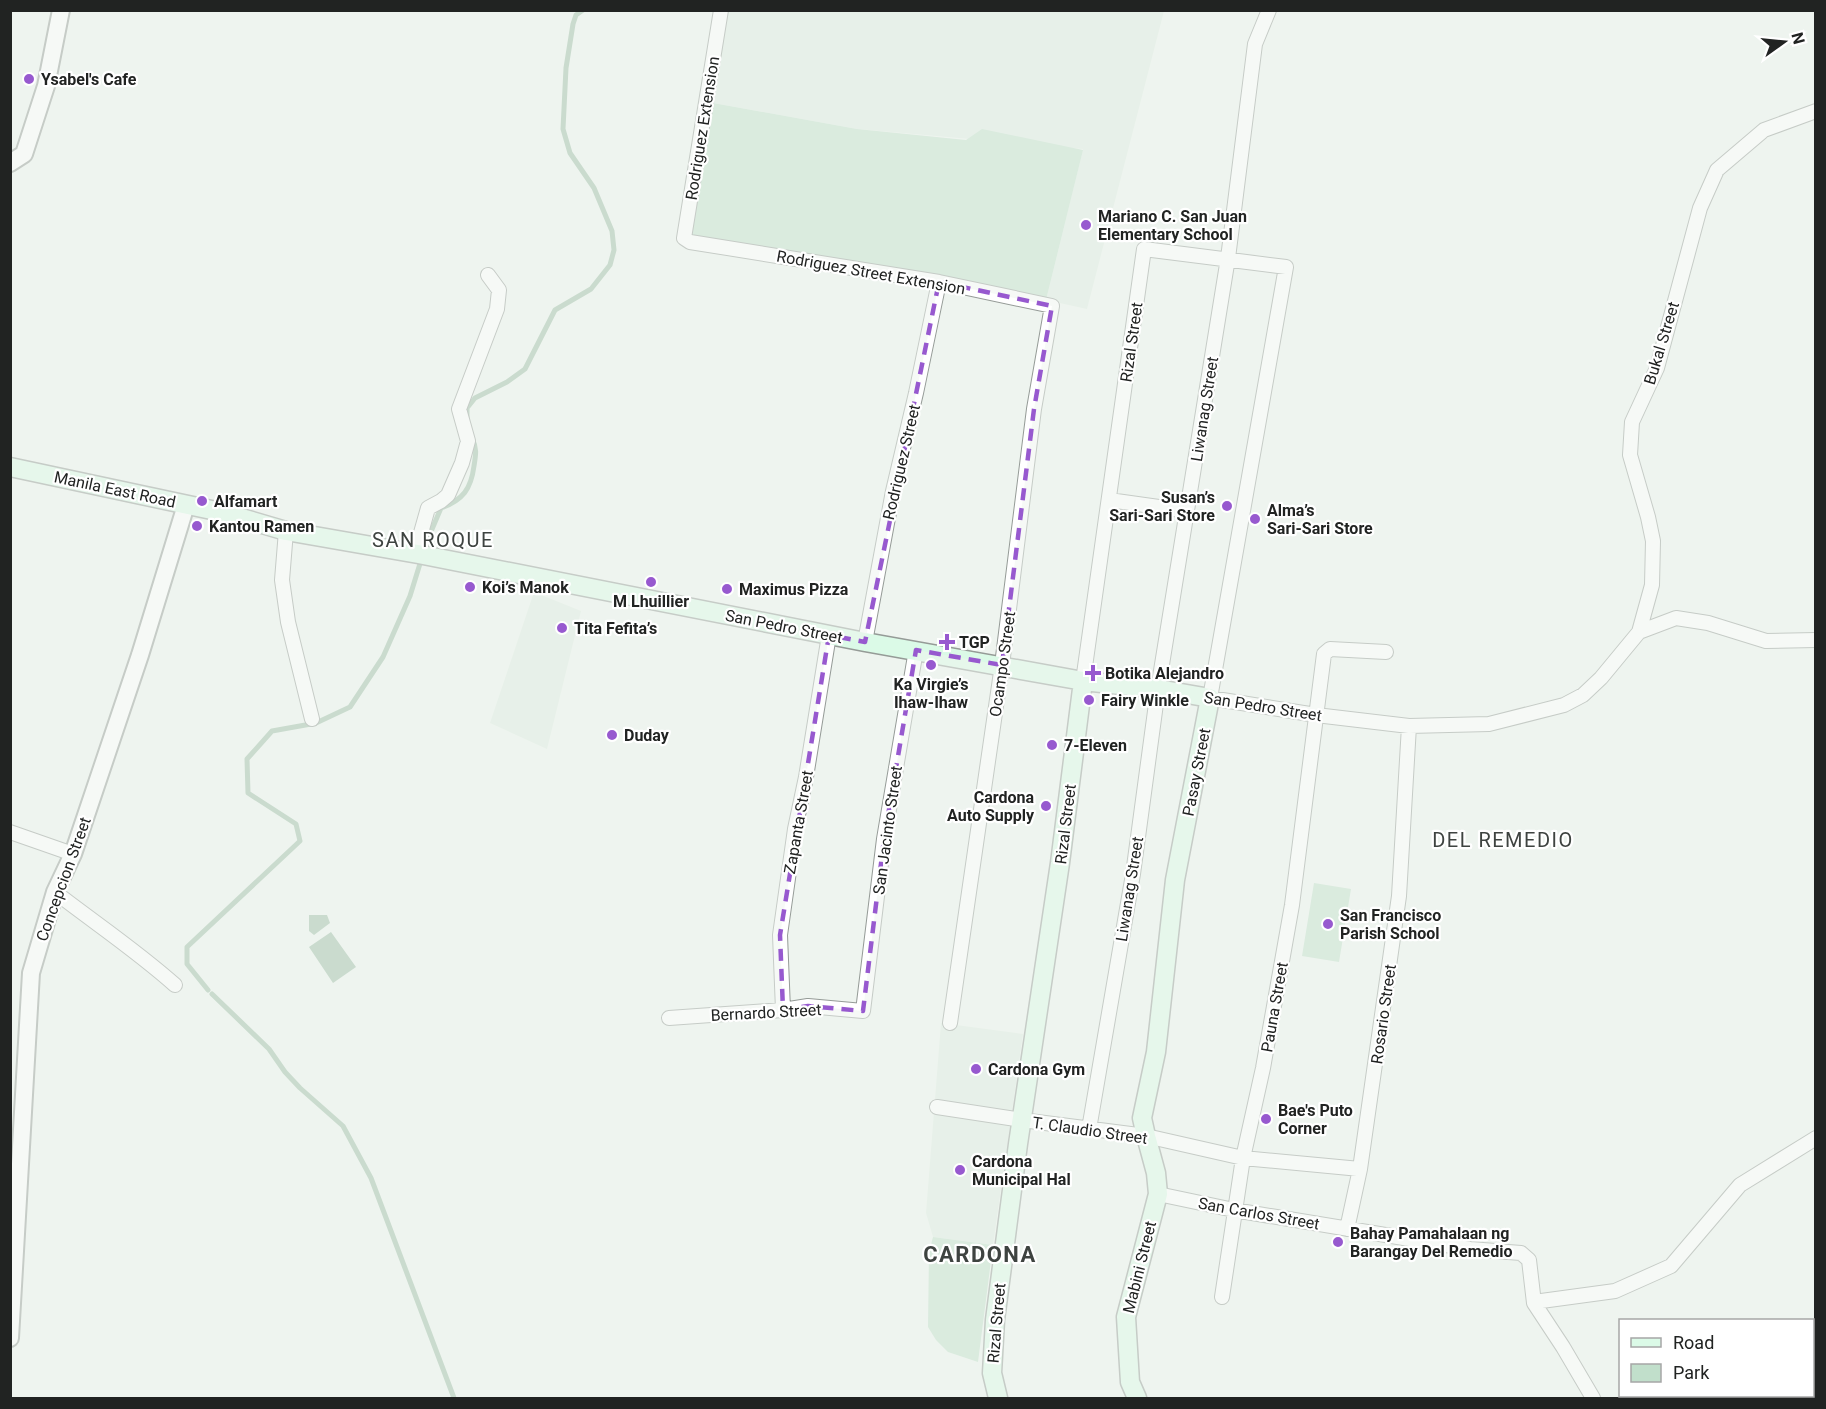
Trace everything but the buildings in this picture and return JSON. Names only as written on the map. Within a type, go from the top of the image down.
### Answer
[{"type":"main road","name":"Manila East Road","points":[[10,467],[186,504],[286,531],[421,555]]},
{"type":"main road","name":"San Pedro Street","points":[[421,555],[865,642],[1083,681],[1158,689],[1210,698]]},
{"type":"main road","name":"Rizal Street","points":[[998,1398],[992,1373],[995,1320],[1060,862],[1083,681]]},
{"type":"main road","name":"Pasay Street","points":[[1146,1136],[1142,1118],[1156,1052],[1175,880],[1210,698]]},
{"type":"main road","name":"Mabini Street","points":[[1137,1398],[1130,1382],[1126,1317],[1158,1194],[1156,1173],[1146,1136]]},
{"type":"street","points":[[10,163],[24,154],[46,86],[61,10]]},
{"type":"street","name":"Rodriguez Extension","points":[[690,242],[684,238],[721,10]]},
{"type":"street","name":"Liwanag Street","points":[[1089,1129],[1132,874],[1158,689],[1228,258],[1255,44],[1269,10]]},
{"type":"street","name":"Bukal Street","points":[[1639,632],[1652,585],[1653,541],[1630,455],[1632,422],[1657,368],[1700,208],[1717,170],[1764,130],[1815,111]]},
{"type":"street","name":"Rodriguez Street Extension","points":[[690,242],[939,282],[1052,306]]},
{"type":"street","name":"Rizal Street","points":[[1083,681],[1144,249],[1228,258]]},
{"type":"street","name":"Pasay Street","points":[[1210,698],[1286,267],[1228,258]]},
{"type":"street","points":[[421,555],[428,508],[448,495],[462,463],[468,441],[459,409],[498,309],[499,290],[488,275]]},
{"type":"street","name":"Rodriguez Street","points":[[865,642],[893,490],[939,282]]},
{"type":"street","name":"Ocampo Street","points":[[950,1023],[1002,666],[1034,409],[1052,306]]},
{"type":"street","points":[[1109,500],[1187,511]]},
{"type":"street","name":"Concepcion Street","points":[[10,1338],[31,973],[55,892],[73,854],[140,655],[186,504]]},
{"type":"street","points":[[286,531],[282,580],[288,622],[312,719]]},
{"type":"street","name":"San Pedro Street","points":[[1210,698],[1316,715],[1410,726],[1489,724],[1564,705],[1583,695],[1601,678],[1639,632],[1676,618],[1708,623],[1766,641],[1815,640]]},
{"type":"street","name":"Zapanta Street","points":[[783,1010],[780,936],[795,830],[829,635]]},
{"type":"street","name":"Pauna Street","points":[[1222,1297],[1243,1158],[1263,1068],[1292,905],[1324,654],[1330,649],[1386,652]]},
{"type":"street","name":"San Jacinto Street","points":[[863,1011],[884,839],[916,650]]},
{"type":"street","name":"Rosario Street","points":[[1347,1229],[1360,1169],[1399,896],[1410,726]]},
{"type":"street","points":[[10,832],[73,854]]},
{"type":"street","points":[[55,892],[145,958],[175,985]]},
{"type":"street","name":"Bernardo Street","points":[[669,1018],[783,1010],[808,1006],[863,1011]]},
{"type":"street","name":"T. Claudio Street","points":[[937,1107],[1146,1136],[1243,1158],[1360,1169]]},
{"type":"street","points":[[1593,1398],[1534,1302],[1615,1291],[1671,1266],[1740,1185],[1815,1138]]},
{"type":"street","name":"San Carlos Street","points":[[1158,1194],[1234,1210],[1470,1249],[1521,1253],[1529,1260],[1534,1302]]},
{"type":"highlighted area","points":[[939,282],[1052,306],[1034,409],[1002,665],[916,650],[884,839],[863,1011],[808,1006],[783,1010],[780,935],[829,635],[865,642]]},
{"type":"shaded area","name":"Mariano C. San Juan Elementary School","points":[[725,11],[1164,11],[1087,309],[1046,300],[1083,149],[857,129],[713,103]]},
{"type":"shaded area","points":[[534,592],[581,611],[547,749],[490,723]]},
{"type":"shaded area","points":[[309,915],[327,915],[330,923],[314,935],[309,931]]},
{"type":"shaded area","points":[[331,932],[356,967],[333,983],[309,947]]},
{"type":"shaded area","points":[[941,1023],[1023,1034],[993,1245],[933,1237],[926,1213]]},
{"type":"green space","points":[[713,103],[857,129],[966,140],[982,129],[1083,150],[1046,300],[689,235]]},
{"type":"green space","points":[[1314,883],[1351,889],[1339,962],[1302,956]]},
{"type":"green space","points":[[933,1237],[993,1245],[978,1362],[948,1352],[936,1340],[928,1327],[929,1252]]},
{"type":"waterway","points":[[467,420],[467,408],[475,398],[507,382],[525,369],[555,310],[591,289],[610,265],[614,250],[612,231],[594,188],[570,153],[563,129],[566,68],[573,24],[576,15],[583,10]]},
{"type":"waterway","points":[[316,723],[350,707],[383,657],[410,596],[427,541],[441,508],[465,493],[471,481],[476,455],[472,438]]},
{"type":"waterway","points":[[208,990],[187,964],[187,947],[300,841],[296,824],[248,793],[247,759],[272,731],[311,724]]},
{"type":"waterway","points":[[212,994],[269,1049],[300,1088],[343,1126],[371,1178],[454,1398]]},
{"type":"place","name":"Ysabel's Cafe","points":[[29,79]]},
{"type":"place","name":"Mariano C. San Juan Elementary School","points":[[1086,225]]},
{"type":"place","name":"Alfamart","points":[[202,501]]},
{"type":"place","name":"Susan’s Sari-Sari Store","points":[[1227,506]]},
{"type":"place","name":"Alma’s Sari-Sari Store","points":[[1255,519]]},
{"type":"place","name":"Kantou Ramen","points":[[197,526]]},
{"type":"place","name":"M Lhuillier","points":[[651,582]]},
{"type":"place","name":"Koi’s Manok","points":[[470,587]]},
{"type":"place","name":"Maximus Pizza","points":[[727,589]]},
{"type":"place","name":"Tita Fefita’s","points":[[562,628]]},
{"type":"place","name":"TGP","points":[[947,642]]},
{"type":"place","name":"Ka Virgie’s Ihaw-Ihaw","points":[[931,665]]},
{"type":"place","name":"Botika Alejandro","points":[[1093,673]]},
{"type":"place","name":"Fairy Winkle","points":[[1089,700]]},
{"type":"place","name":"Duday","points":[[612,735]]},
{"type":"place","name":"7-Eleven","points":[[1052,745]]},
{"type":"place","name":"Cardona Auto Supply","points":[[1046,806]]},
{"type":"place","name":"San Francisco Parish School","points":[[1328,924]]},
{"type":"place","name":"Cardona Gym","points":[[976,1069]]},
{"type":"place","name":"Bae's Puto Corner","points":[[1266,1119]]},
{"type":"place","name":"Cardona Municipal Hal","points":[[960,1170]]},
{"type":"place","name":"Bahay Pamahalaan ng Barangay Del Remedio","points":[[1338,1242]]},
{"type":"district","name":"SAN ROQUE","points":[[433,540]]},
{"type":"district","name":"DEL REMEDIO","points":[[1503,840]]},
{"type":"district","name":"CARDONA","points":[[980,1254]]}]
